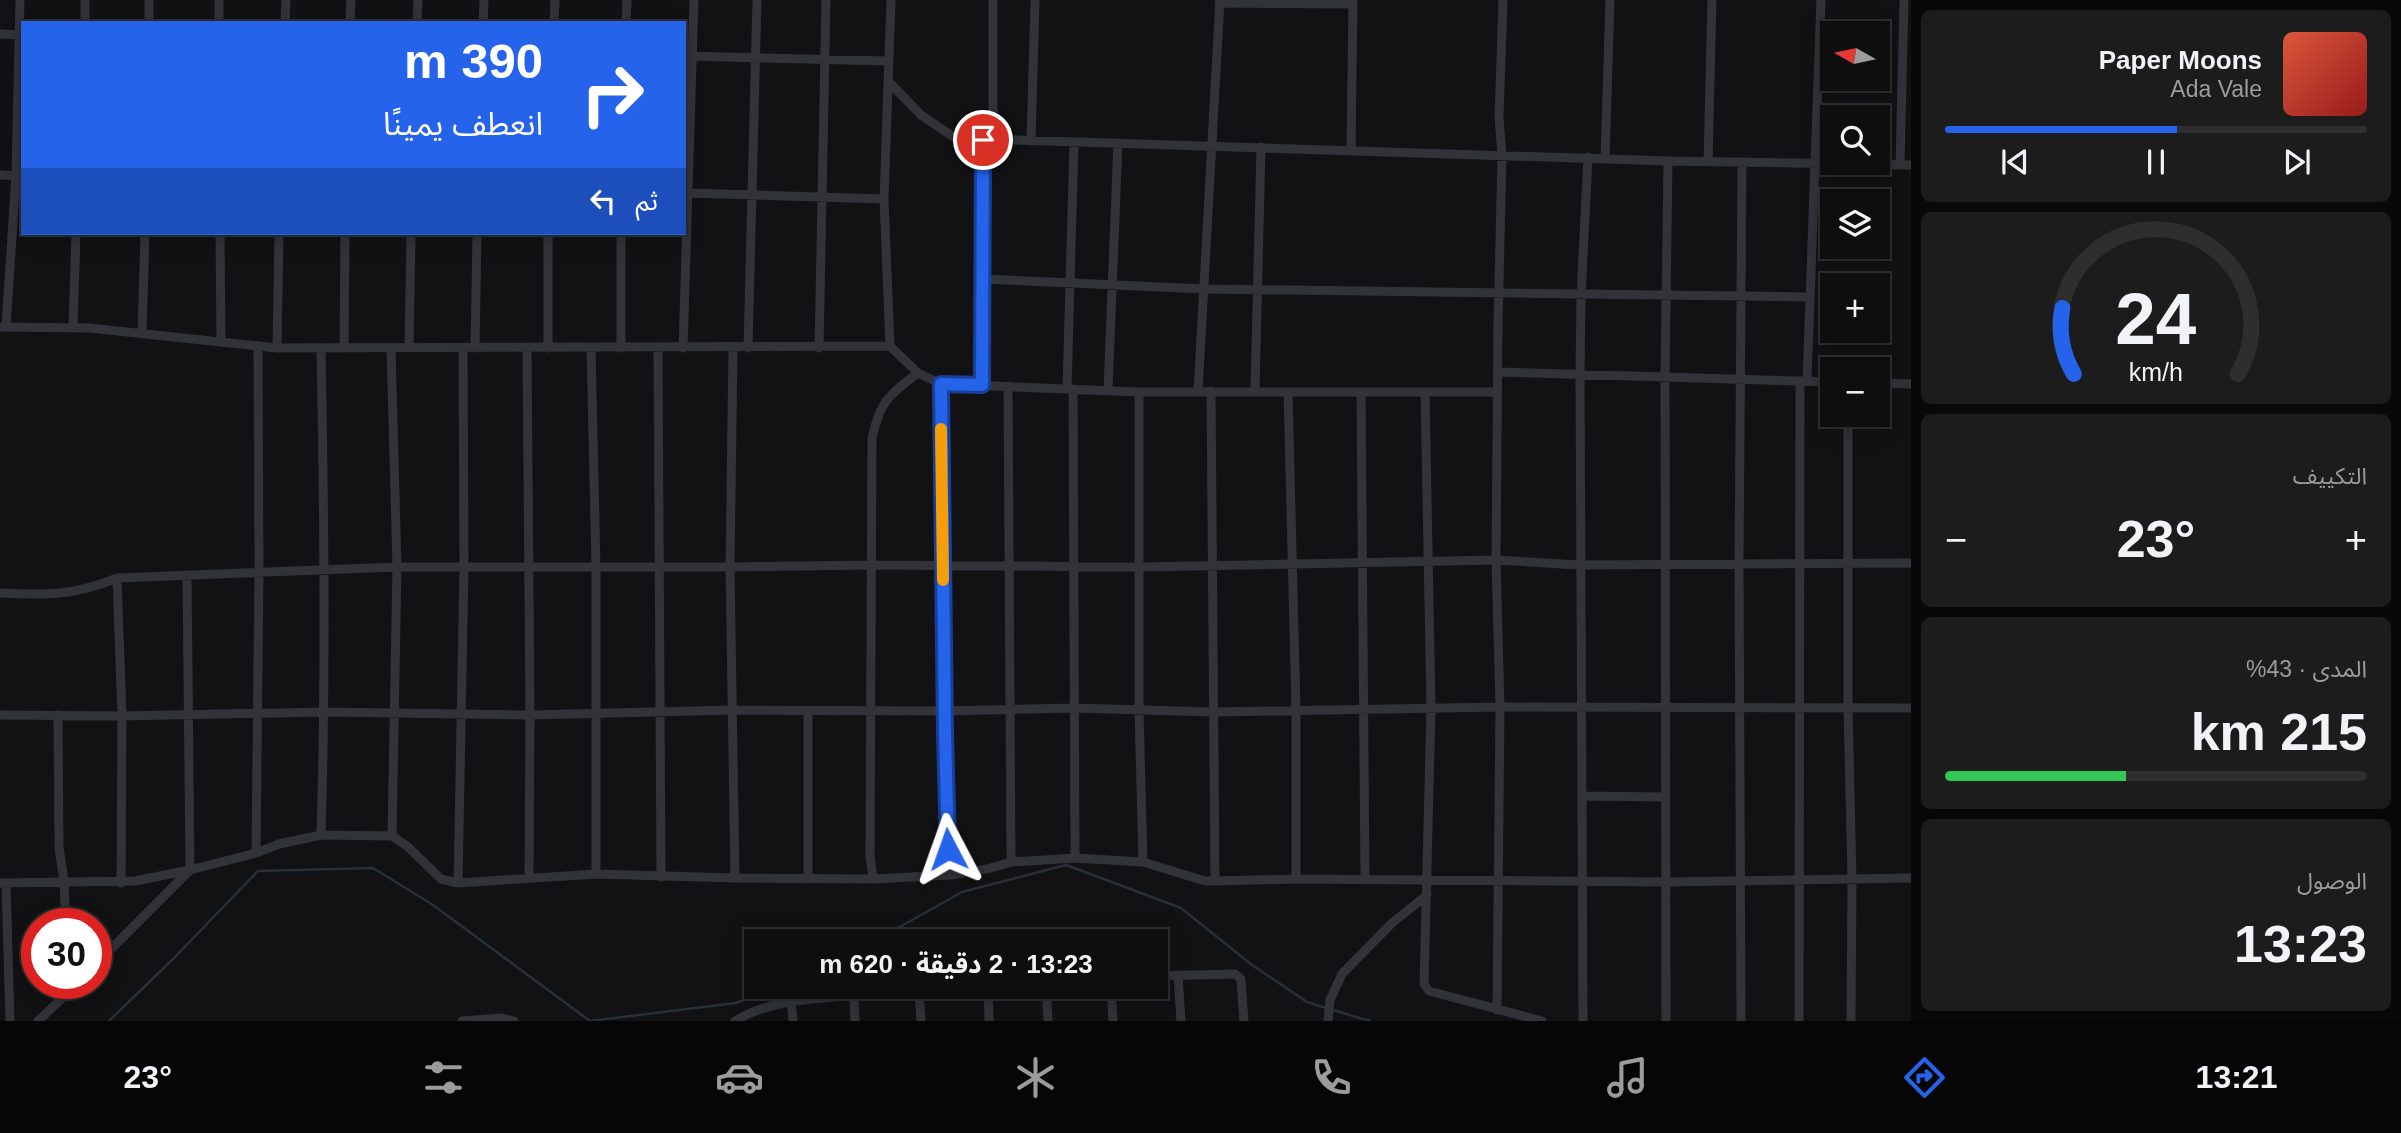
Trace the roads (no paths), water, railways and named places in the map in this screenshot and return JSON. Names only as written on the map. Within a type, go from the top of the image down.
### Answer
[{"type":"street","points":[[20,0],[19,176],[3,327],[73,327],[277,348],[890,346]]},
{"type":"street","points":[[85,0],[85,21]]},
{"type":"street","points":[[149,0],[149,21]]},
{"type":"street","points":[[219,0],[219,21]]},
{"type":"street","points":[[285,21],[286,0]]},
{"type":"street","points":[[350,21],[351,0]]},
{"type":"street","points":[[417,21],[418,0]]},
{"type":"street","points":[[483,21],[484,0]]},
{"type":"street","points":[[554,21],[555,0]]},
{"type":"street","points":[[626,21],[627,0]]},
{"type":"street","points":[[694,0],[688,56],[686,193],[884,199]]},
{"type":"street","points":[[748,348],[757,0]]},
{"type":"street","points":[[819,348],[826,0]]},
{"type":"street","points":[[891,0],[884,199],[890,346],[918,373],[941,384],[1070,389],[1497,392]]},
{"type":"street","points":[[982,385],[993,0]]},
{"type":"street","points":[[1031,141],[1035,0]]},
{"type":"street","points":[[1497,1010],[1500,707],[1496,560],[1502,156],[1499,117],[1503,0]]},
{"type":"street","points":[[1605,159],[1610,0]]},
{"type":"street","points":[[1708,162],[1712,0]]},
{"type":"street","points":[[1799,1021],[1798,563],[1803,381],[1811,298],[1821,0]]},
{"type":"street","points":[[1900,164],[1904,0]]},
{"type":"street","points":[[1198,391],[1219,1],[1353,2],[1351,150]]},
{"type":"street","points":[[0,34],[21,35]]},
{"type":"street","points":[[688,56],[889,61]]},
{"type":"street","points":[[888,81],[921,115],[955,138],[1668,161],[1911,165]]},
{"type":"street","points":[[1074,142],[1070,285],[1074,858]]},
{"type":"street","points":[[1108,390],[1118,143]]},
{"type":"street","points":[[1255,391],[1261,147]]},
{"type":"street","points":[[1583,1021],[1580,374],[1588,157]]},
{"type":"street","points":[[1666,1021],[1664,377],[1668,161]]},
{"type":"street","points":[[1741,1021],[1739,379],[1742,163]]},
{"type":"street","points":[[0,175],[19,176]]},
{"type":"street","points":[[73,327],[76,235]]},
{"type":"street","points":[[142,333],[145,235]]},
{"type":"street","points":[[220,235],[221,342]]},
{"type":"street","points":[[277,348],[279,235]]},
{"type":"street","points":[[344,348],[345,235]]},
{"type":"street","points":[[409,348],[411,235]]},
{"type":"street","points":[[475,348],[477,235]]},
{"type":"street","points":[[548,235],[548,348]]},
{"type":"street","points":[[621,235],[621,348]]},
{"type":"street","points":[[683,348],[685,235]]},
{"type":"street","points":[[983,279],[1204,289],[1811,298]]},
{"type":"street","points":[[256,853],[258,346]]},
{"type":"street","points":[[321,348],[326,568],[321,835]]},
{"type":"street","points":[[591,348],[596,567],[596,874]]},
{"type":"street","points":[[658,348],[661,877]]},
{"type":"street","points":[[733,348],[730,567],[735,878]]},
{"type":"street","points":[[391,349],[397,567],[392,836]]},
{"type":"street","points":[[458,883],[464,567],[463,349]]},
{"type":"street","points":[[527,349],[529,877]]},
{"type":"street","points":[[1498,372],[1820,382]]},
{"type":"street","points":[[873,879],[870,856],[872,438],[877,414],[889,395],[918,373]]},
{"type":"street","points":[[1890,383],[1911,384]]},
{"type":"street","points":[[941,384],[946,823],[951,874]]},
{"type":"street","points":[[1008,386],[1011,862]]},
{"type":"street","points":[[1139,391],[1139,709],[1143,862]]},
{"type":"street","points":[[1211,391],[1215,881]]},
{"type":"street","points":[[1288,392],[1296,710],[1296,879]]},
{"type":"street","points":[[1361,392],[1365,880]]},
{"type":"street","points":[[1425,393],[1431,708],[1424,984],[1429,991],[1542,1021]]},
{"type":"street","points":[[1848,427],[1851,1021]]},
{"type":"street","points":[[0,593],[47,595],[88,590],[117,578],[326,568],[872,565],[1140,567],[1496,560],[1579,565],[1911,563]]},
{"type":"street","points":[[112,948],[190,870],[187,575]]},
{"type":"street","points":[[117,578],[122,716],[121,883]]},
{"type":"street","points":[[0,715],[122,716],[325,712],[530,715],[733,710],[808,712],[1074,708],[1213,712],[1582,706],[1911,708]]},
{"type":"street","points":[[808,712],[808,879]]},
{"type":"street","points":[[58,715],[59,848],[65,908]]},
{"type":"street","points":[[1582,796],[1666,797]]},
{"type":"street","points":[[10,1021],[3,883],[121,883],[190,870],[256,853],[279,844],[321,835],[392,836],[407,846],[441,879],[458,883],[596,874],[873,879],[951,874],[987,869],[1011,862],[1074,858],[1143,862],[1205,881],[1296,879],[1666,882],[1911,878]]},
{"type":"street","points":[[1328,1021],[1330,1000],[1342,974],[1392,923],[1427,895]]},
{"type":"street","points":[[1168,975],[1235,974],[1241,979],[1244,1021]]},
{"type":"street","points":[[1178,975],[1181,1021]]},
{"type":"street","points":[[38,1021],[57,999]]},
{"type":"street","points":[[735,1021],[791,1001],[816,999]]},
{"type":"street","points":[[854,999],[856,1021]]},
{"type":"street","points":[[920,999],[922,1021]]},
{"type":"street","points":[[988,999],[989,1021]]},
{"type":"street","points":[[1047,999],[1048,1021]]},
{"type":"street","points":[[1112,999],[1114,1021]]},
{"type":"street","points":[[791,1001],[793,1021]]},
{"type":"street","points":[[462,1021],[502,1018],[514,1021]]},
{"type":"waterway","points":[[896,929],[962,892],[1066,865],[1181,908],[1252,965],[1307,1002],[1326,1008]]},
{"type":"waterway","points":[[109,1021],[258,871],[373,868],[433,905],[590,1021],[736,1003],[746,999]]},
{"type":"waterway","points":[[1333,1010],[1370,1021]]}]
